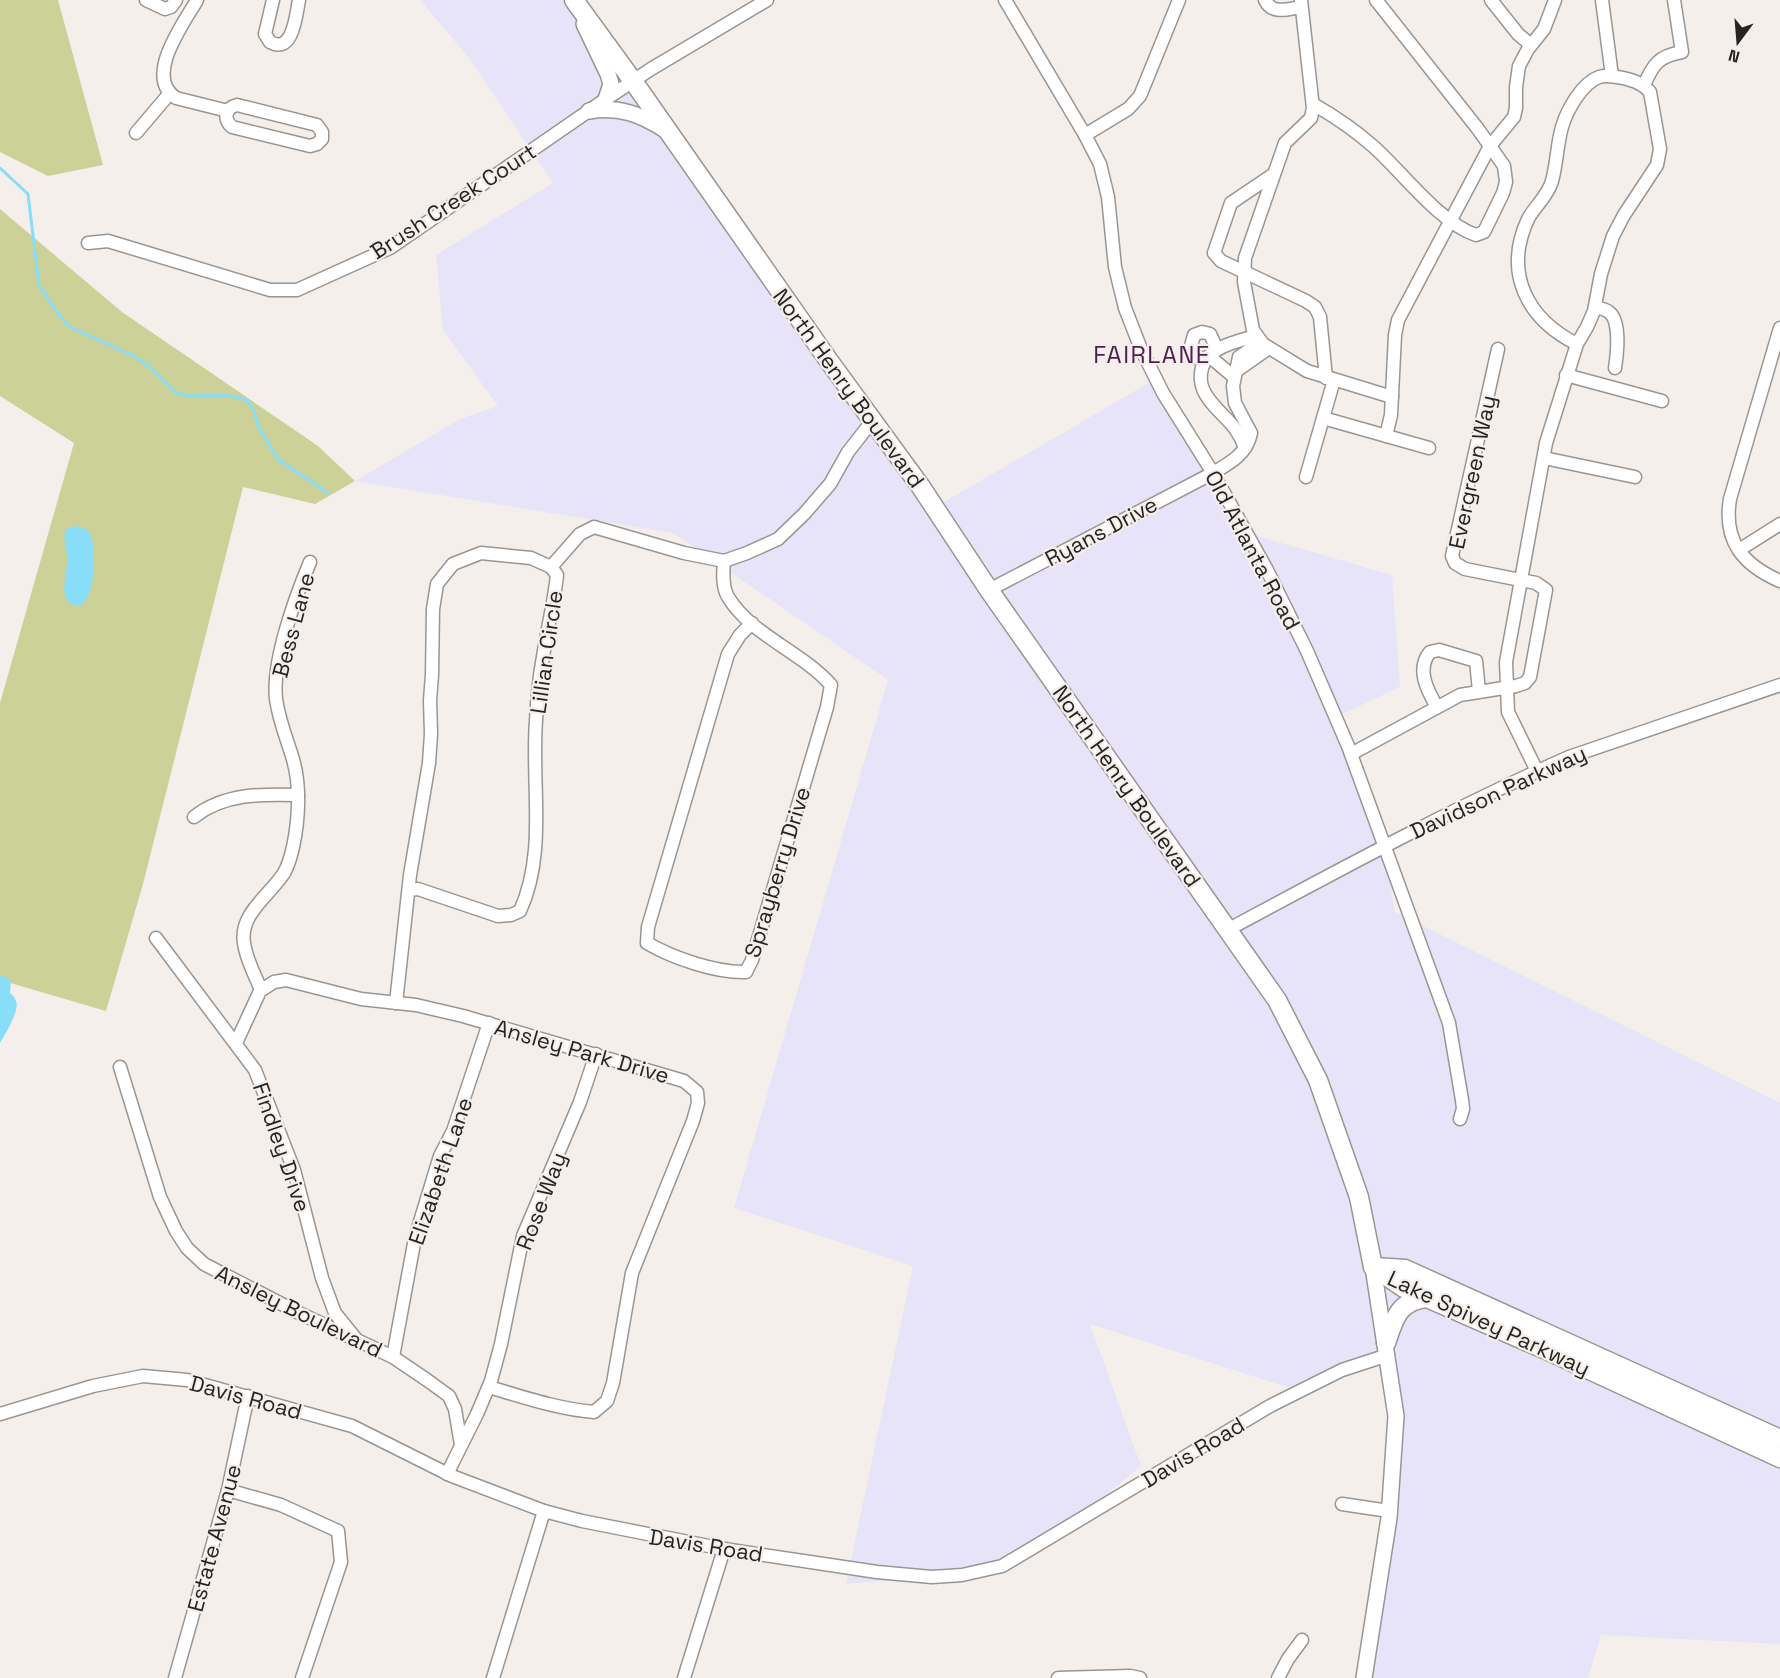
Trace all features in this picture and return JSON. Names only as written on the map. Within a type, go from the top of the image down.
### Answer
[{"type":"highway","name":"North Henry Boulevard","points":[[572,0],[633,81],[829,361],[921,487],[989,590],[1277,1000],[1318,1080],[1359,1197],[1373,1267]]},
{"type":"highway","name":"Lake Spivey Parkway","points":[[1373,1267],[1404,1288],[1779,1452]]},
{"type":"highway","name":"Lake Spivey Parkway","points":[[1373,1267],[1405,1269],[1779,1452]]},
{"type":"highway","points":[[1387,1349],[1402,1308],[1407,1303],[1426,1298]]},
{"type":"main road","points":[[572,0],[608,74],[611,84],[606,99]]},
{"type":"main road","points":[[589,111],[603,109],[630,111],[670,134]]},
{"type":"main road","name":"North Henry Boulevard","points":[[1364,1678],[1389,1511],[1396,1416],[1373,1267]]},
{"type":"street","points":[[146,0],[163,9],[170,7],[176,1],[194,5],[164,64],[164,79],[170,93],[178,99],[228,111]]},
{"type":"street","points":[[273,0],[265,34],[269,41],[278,45],[285,43],[289,38],[298,0]]},
{"type":"street","name":"Brush Creek Court","points":[[88,243],[108,241],[270,290],[297,290],[390,248],[633,81],[767,0]]},
{"type":"street","name":"Old Atlanta Road","points":[[1005,0],[1100,164],[1108,197],[1115,267],[1125,308],[1141,349],[1163,393],[1213,473],[1267,570],[1304,644],[1351,754],[1449,1023],[1462,1100],[1463,1109],[1460,1119]]},
{"type":"street","points":[[1085,135],[1128,109],[1140,96],[1179,0]]},
{"type":"street","points":[[1265,0],[1268,6],[1278,11],[1301,4],[1313,104],[1311,118],[1285,143],[1245,258],[1244,271],[1248,302],[1262,342],[1307,371],[1392,397]]},
{"type":"street","points":[[1313,104],[1373,147],[1451,220],[1474,234],[1479,235],[1484,232],[1503,193],[1506,182],[1504,166],[1376,0]]},
{"type":"street","points":[[1491,0],[1518,34],[1531,45]]},
{"type":"street","points":[[1386,436],[1391,415],[1396,326],[1490,146],[1514,117],[1519,66],[1548,22],[1555,0]]},
{"type":"street","points":[[1602,0],[1612,76]]},
{"type":"street","points":[[1644,86],[1651,69],[1659,60],[1682,52],[1674,0]]},
{"type":"street","points":[[1537,771],[1508,712],[1506,662],[1544,458],[1566,375],[1577,344],[1595,307],[1601,274],[1613,236],[1624,215],[1654,172],[1659,159],[1660,148],[1650,92],[1636,82],[1612,76],[1598,77],[1590,83],[1568,113],[1560,134],[1552,182],[1529,219],[1520,249],[1520,280],[1533,309],[1551,330],[1577,344]]},
{"type":"street","points":[[136,134],[170,93]]},
{"type":"street","points":[[238,105],[287,118],[317,126],[321,130],[322,137],[318,144],[312,146],[232,127],[226,120],[228,111],[238,105]]},
{"type":"street","points":[[282,139],[287,118]]},
{"type":"street","points":[[1274,174],[1231,203],[1214,246],[1214,253],[1216,258],[1306,301],[1317,310],[1320,317],[1330,379],[1323,418],[1306,477]]},
{"type":"street","points":[[1595,307],[1607,310],[1614,321],[1617,346],[1615,368]]},
{"type":"street","points":[[1780,327],[1730,499],[1729,522],[1732,537],[1739,550],[1754,567],[1780,581]]},
{"type":"street","points":[[1210,357],[1262,342]]},
{"type":"street","points":[[1245,448],[1251,433],[1235,403],[1233,392],[1235,374],[1262,342]]},
{"type":"street","name":"Evergreen Way","points":[[1351,754],[1460,695],[1506,688],[1525,683],[1530,677],[1546,592],[1539,584],[1465,569],[1455,563],[1452,556],[1498,349]]},
{"type":"street","points":[[1210,357],[1235,374]]},
{"type":"street","points":[[1210,357],[1201,378],[1206,395],[1232,423],[1245,448]]},
{"type":"street","points":[[1566,375],[1662,401]]},
{"type":"street","points":[[1323,418],[1429,448]]},
{"type":"street","points":[[551,567],[580,534],[594,527],[684,553],[723,561],[778,539],[830,484],[848,452],[873,420]]},
{"type":"street","name":"Ryans Drive","points":[[989,590],[1213,473],[1239,457],[1245,448]]},
{"type":"street","points":[[1544,458],[1635,477]]},
{"type":"street","points":[[1739,550],[1780,524]]},
{"type":"street","name":"Lillian Circle","points":[[396,1003],[409,890],[429,763],[433,609],[437,584],[453,564],[481,553],[531,558],[551,567],[557,575],[542,659],[534,746],[536,850],[523,905],[520,911],[511,915],[498,916],[418,889],[409,890]]},
{"type":"street","name":"Sprayberry Drive","points":[[723,561],[723,579],[727,596],[752,623],[817,670],[831,685],[827,707],[752,960],[746,972],[729,973],[663,952],[647,943],[648,927],[728,654],[752,623]]},
{"type":"street","name":"Bess Lane","points":[[261,990],[244,943],[244,933],[248,918],[285,872],[296,829],[298,795],[296,770],[279,717],[276,683],[286,634],[310,562]]},
{"type":"street","points":[[1437,707],[1427,690],[1424,678],[1424,665],[1430,652],[1439,650],[1476,660],[1479,691]]},
{"type":"street","name":"Davidson Parkway","points":[[1228,929],[1385,844],[1537,771],[1569,757],[1780,685]]},
{"type":"street","points":[[195,818],[210,807],[234,798],[259,794],[298,795]]},
{"type":"street","name":"Findley Drive","points":[[156,938],[255,1070],[294,1170],[322,1278],[335,1313],[358,1341]]},
{"type":"street","name":"Ansley Park Drive","points":[[261,990],[274,982],[286,980],[361,999],[416,1005],[489,1023],[684,1081],[697,1092],[698,1102],[681,1154],[664,1189],[632,1273],[607,1401],[594,1412],[554,1405],[489,1387]]},
{"type":"street","points":[[236,1043],[261,990]]},
{"type":"street","name":"Elizabeth Lane","points":[[393,1357],[415,1238],[440,1156],[453,1131],[489,1023]]},
{"type":"street","name":"Rose Way","points":[[489,1387],[501,1344],[523,1237],[580,1102],[596,1054]]},
{"type":"street","name":"Ansley Boulevard","points":[[120,1067],[160,1197],[187,1248],[204,1264],[240,1284],[393,1357],[449,1396],[456,1409],[461,1445]]},
{"type":"street","name":"Davis Road","points":[[0,1414],[93,1386],[143,1376],[187,1380],[352,1426],[447,1474],[544,1511],[636,1533],[724,1549],[827,1566],[932,1577],[962,1575],[1002,1566],[1270,1406],[1387,1349]]},
{"type":"street","points":[[447,1474],[489,1387]]},
{"type":"street","name":"Estate Avenue","points":[[175,1678],[228,1490],[248,1396]]},
{"type":"street","points":[[228,1490],[281,1505],[338,1531],[341,1562],[302,1678]]},
{"type":"street","points":[[1341,1504],[1389,1511]]},
{"type":"street","points":[[493,1678],[544,1511]]},
{"type":"street","points":[[684,1678],[724,1549]]},
{"type":"street","points":[[1278,1678],[1302,1640]]},
{"type":"street","points":[[1058,1678],[1133,1677]]},
{"type":"shaded area","points":[[420,0],[585,0],[655,94],[755,247],[939,505],[1152,381],[1247,533],[1392,575],[1400,687],[1338,716],[1380,828],[1395,912],[1780,1103],[1780,1644],[1601,1635],[1588,1678],[1362,1678],[1398,1443],[1389,1353],[1290,1388],[1090,1324],[1141,1466],[1054,1538],[977,1572],[846,1584],[913,1266],[734,1208],[888,680],[673,533],[355,481],[460,419],[498,406],[443,330],[436,255],[553,183],[470,59]]},
{"type":"green space","points":[[0,0],[58,0],[103,165],[48,176],[0,152]]},
{"type":"green space","points":[[0,209],[122,312],[318,446],[355,481],[315,504],[243,487],[143,884],[106,1011],[0,980],[0,703],[74,443],[0,396]]},
{"type":"water","points":[[76,526],[88,530],[94,558],[90,591],[81,606],[71,604],[65,592],[67,554],[65,533],[66,529]]},
{"type":"water","points":[[0,975],[11,980],[10,993],[17,1005],[0,1043]]},
{"type":"waterway","points":[[0,168],[28,194],[39,285],[70,327],[134,356],[149,366],[176,393],[189,396],[226,395],[247,400],[254,411],[258,426],[278,459],[328,493]]},
{"type":"district","name":"FAIRLANE","points":[[1152,355]]}]
